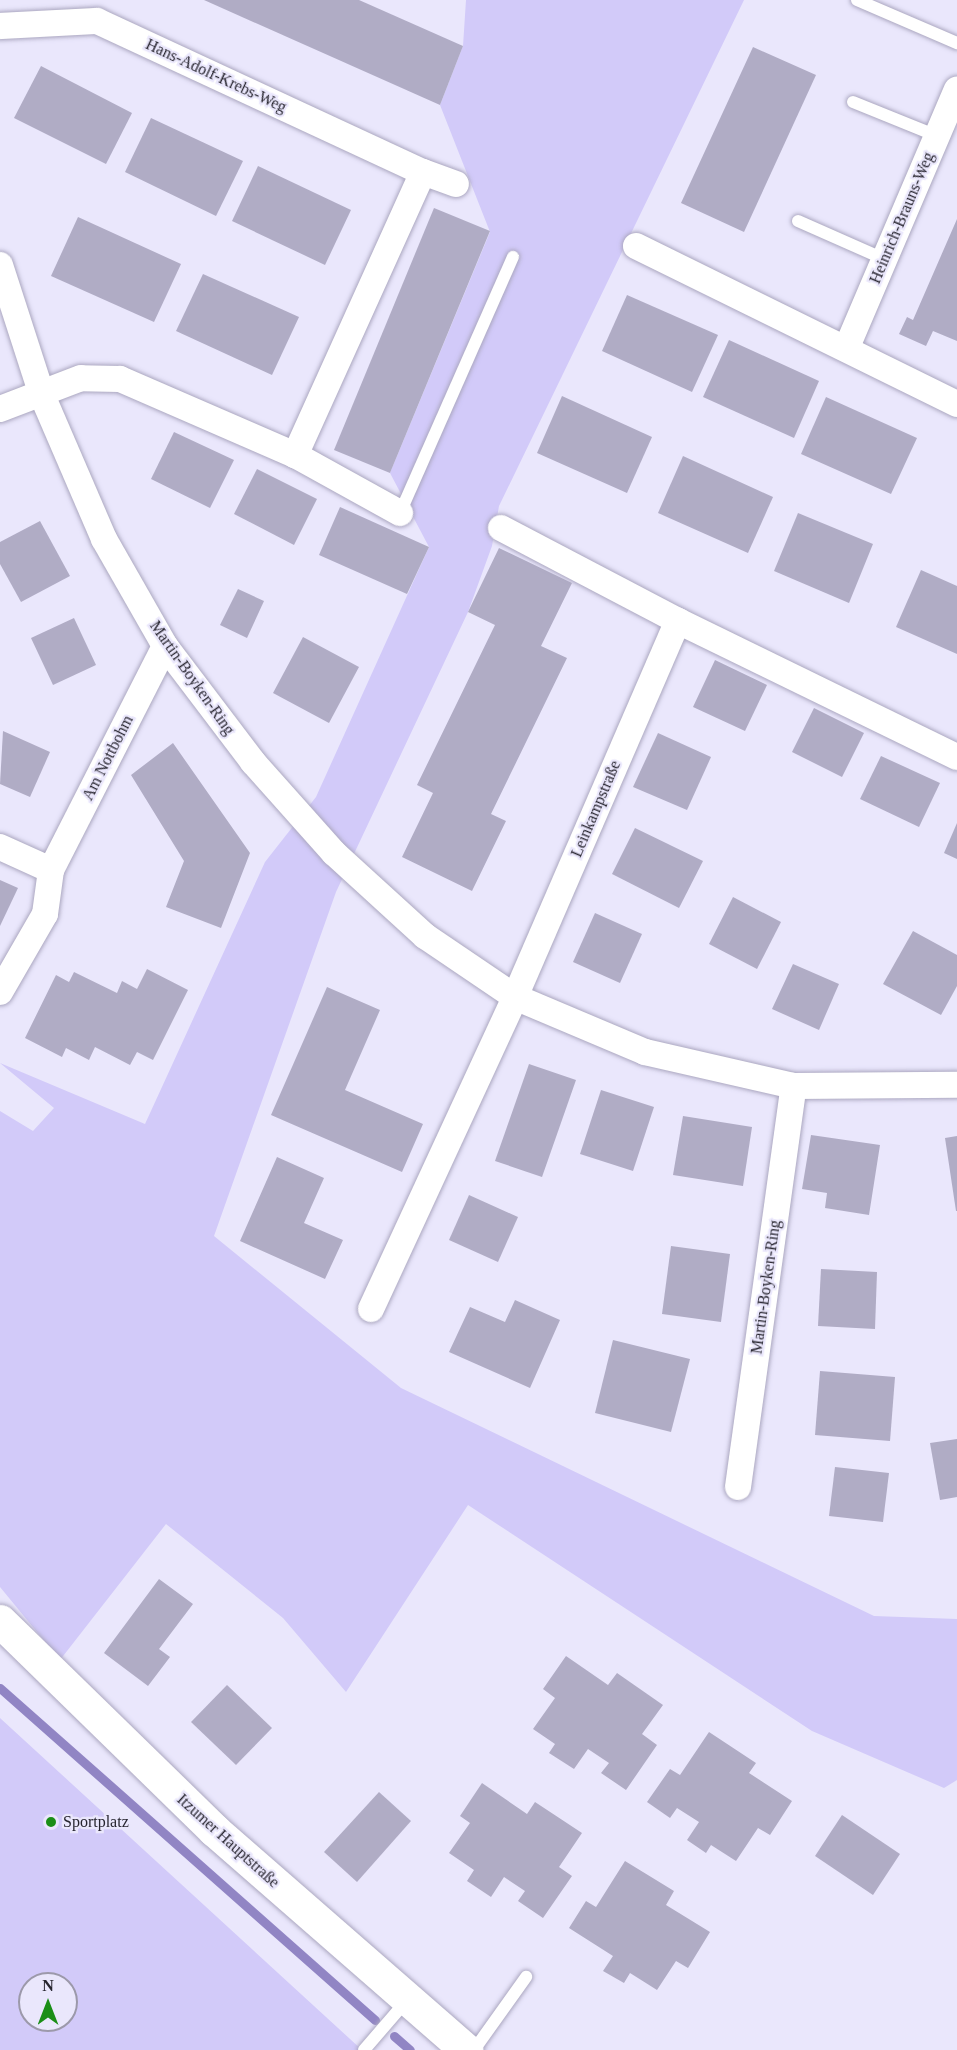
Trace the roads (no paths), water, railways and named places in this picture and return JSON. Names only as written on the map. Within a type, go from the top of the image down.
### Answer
[{"type":"main road","name":"Itzumer Hauptstraße","points":[[0,1621],[214,1830],[466,2050]]},
{"type":"street","name":"Hans-Adolf-Krebs-Weg","points":[[0,26],[97,21],[423,172],[456,184]]},
{"type":"street","name":"Heinrich-Brauns-Weg","points":[[847,347],[957,89]]},
{"type":"street","points":[[294,455],[423,172]]},
{"type":"street","points":[[636,246],[847,347],[957,404]]},
{"type":"street","name":"Martin-Boyken-Ring","points":[[0,265],[42,395],[104,539],[165,646],[253,762],[334,853],[425,936],[515,997],[645,1052],[794,1086],[957,1085]]},
{"type":"street","points":[[0,409],[42,395],[81,378],[120,380],[294,455],[400,513]]},
{"type":"street","points":[[501,528],[678,621],[957,758]]},
{"type":"street","name":"Leinkampstraße","points":[[515,997],[678,621]]},
{"type":"street","name":"Am Nottbohm","points":[[0,992],[45,914],[51,870],[165,646]]},
{"type":"street","points":[[0,847],[51,870]]},
{"type":"street","points":[[372,1309],[515,997]]},
{"type":"street","name":"Martin-Boyken-Ring","points":[[738,1487],[794,1086]]},
{"type":"lane","points":[[857,0],[957,43]]},
{"type":"lane","points":[[853,102],[937,136]]},
{"type":"lane","points":[[798,221],[884,259]]},
{"type":"lane","points":[[400,513],[513,257]]},
{"type":"lane","points":[[474,2050],[526,1977]]},
{"type":"lane","points":[[364,2050],[408,1998]]},
{"type":"waterway","points":[[0,1688],[375,2020]]},
{"type":"waterway","points":[[394,2036],[410,2050]]},
{"type":"place","name":"Sportplatz","points":[[51,1822]]}]
